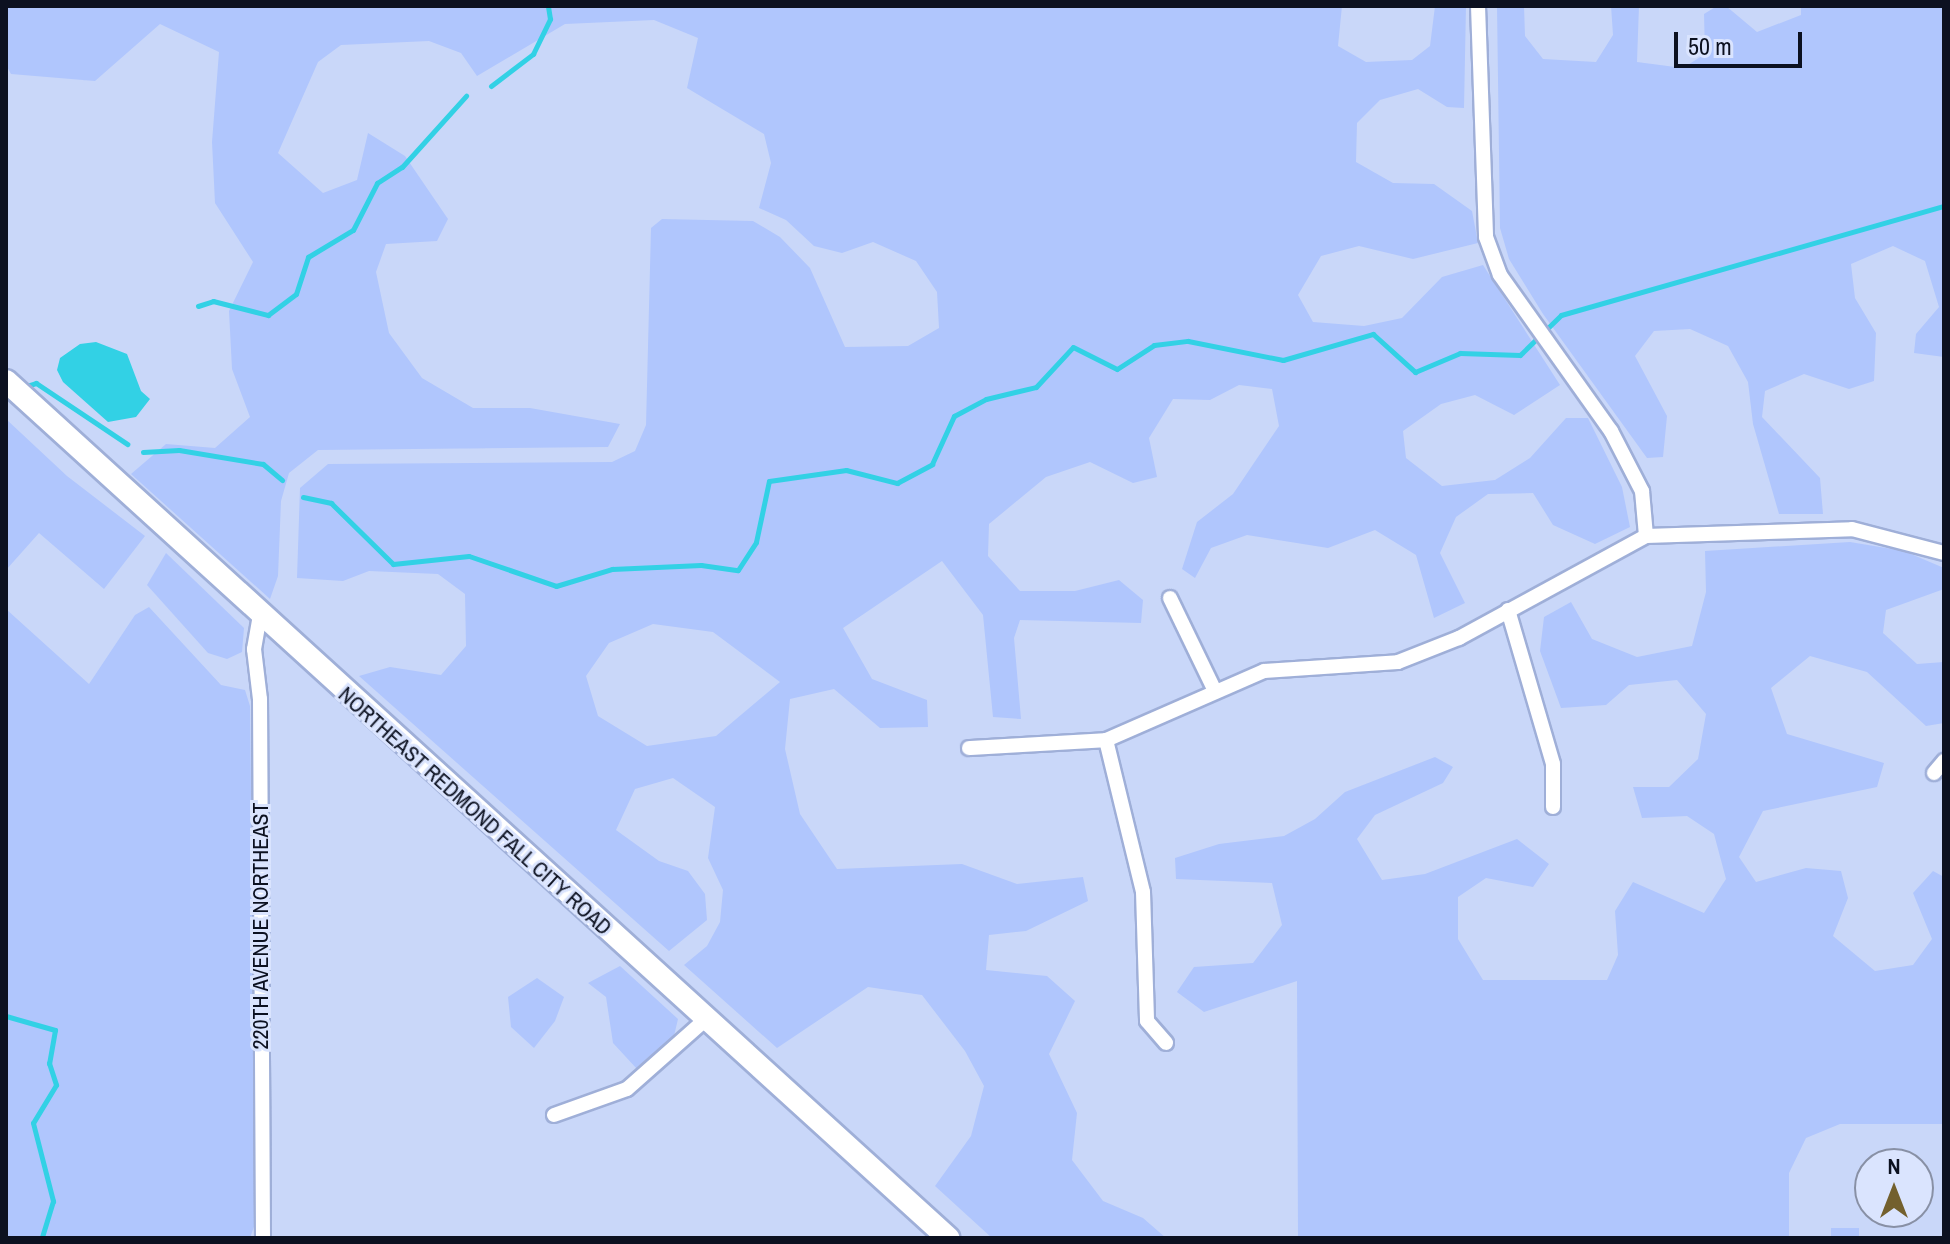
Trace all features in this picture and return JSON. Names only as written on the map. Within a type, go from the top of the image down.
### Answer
[{"type":"main road","name":"NORTHEAST REDMOND FALL CITY ROAD","points":[[9,384],[948,1238]]},
{"type":"street","points":[[1478,6],[1486,237],[1500,275],[1611,431],[1642,491],[1646,536]]},
{"type":"street","points":[[969,748],[1106,740],[1162,719],[1214,689],[1264,671],[1398,662],[1459,638],[1646,536],[1852,529],[1944,553]]},
{"type":"street","points":[[1170,598],[1214,689]]},
{"type":"street","points":[[1508,610],[1553,764],[1553,807]]},
{"type":"street","name":"220TH AVENUE NORTHEAST","points":[[260,615],[254,649],[260,699],[263,1238]]},
{"type":"street","points":[[1106,740],[1143,892],[1147,1021],[1166,1043]]},
{"type":"street","points":[[554,1115],[627,1089],[705,1020]]},
{"type":"shaded area","points":[[6,6],[1342,6],[1338,46],[1366,62],[1412,60],[1430,46],[1435,6],[1466,6],[1464,108],[1447,107],[1418,89],[1380,100],[1357,123],[1356,162],[1393,183],[1434,184],[1472,211],[1478,243],[1413,259],[1359,246],[1321,256],[1298,295],[1313,322],[1364,326],[1402,318],[1442,277],[1483,265],[1560,385],[1514,415],[1475,395],[1441,404],[1403,431],[1406,458],[1442,486],[1495,480],[1530,458],[1566,418],[1588,418],[1622,487],[1630,527],[1595,544],[1553,525],[1533,493],[1488,494],[1456,517],[1440,553],[1465,603],[1434,618],[1416,555],[1375,530],[1328,548],[1247,535],[1211,548],[1195,578],[1182,569],[1197,522],[1233,494],[1279,426],[1272,389],[1239,385],[1210,400],[1173,399],[1149,438],[1157,477],[1133,483],[1090,462],[1046,477],[989,524],[988,556],[1020,591],[1075,591],[1119,580],[1143,600],[1141,623],[1020,620],[1014,638],[1021,719],[993,717],[983,615],[942,561],[843,628],[872,679],[927,700],[928,727],[880,728],[834,689],[790,699],[785,749],[800,814],[837,869],[962,864],[1017,884],[1083,877],[1088,901],[1026,931],[989,935],[986,970],[1047,976],[1075,1001],[1049,1054],[1077,1113],[1072,1160],[1103,1201],[1143,1218],[1166,1238],[992,1238],[935,1186],[971,1136],[984,1086],[965,1051],[922,995],[868,987],[777,1048],[684,965],[707,946],[720,922],[723,890],[708,858],[715,807],[673,778],[635,789],[616,830],[659,861],[688,871],[705,894],[707,920],[669,951],[359,676],[390,667],[441,675],[466,646],[465,594],[438,574],[369,571],[343,581],[297,578],[300,488],[328,464],[612,462],[635,451],[646,425],[651,228],[662,219],[753,221],[780,237],[810,268],[845,347],[908,346],[939,328],[937,292],[916,261],[873,242],[842,253],[814,246],[786,220],[759,208],[771,163],[764,134],[687,88],[698,38],[654,20],[565,24],[477,76],[461,53],[429,41],[341,45],[318,62],[278,153],[323,193],[357,180],[368,133],[405,156],[448,219],[437,241],[386,244],[376,272],[389,333],[422,378],[473,408],[530,408],[620,424],[608,447],[318,450],[289,473],[281,501],[278,576],[270,599],[131,474],[166,444],[215,448],[250,417],[232,369],[229,311],[253,262],[215,203],[212,142],[219,52],[160,24],[95,81],[11,74],[6,65]],"holes":[[[653,624],[713,632],[780,682],[716,736],[647,746],[598,716],[586,676],[609,643]]]},
{"type":"shaded area","points":[[1497,6],[1524,6],[1525,36],[1543,59],[1596,62],[1613,35],[1611,6],[1639,6],[1637,62],[1683,68],[1705,54],[1704,14],[1717,6],[1726,6],[1757,32],[1801,15],[1801,6],[1944,6],[1944,357],[1914,353],[1916,334],[1939,307],[1925,261],[1893,246],[1851,264],[1855,298],[1876,333],[1874,381],[1849,389],[1804,374],[1765,391],[1762,417],[1820,478],[1823,514],[1779,514],[1753,424],[1748,382],[1728,346],[1690,329],[1654,331],[1635,356],[1667,416],[1663,457],[1647,458],[1543,314],[1509,259],[1500,228]]},
{"type":"shaded area","points":[[96,342],[127,354],[141,391],[150,399],[136,417],[108,422],[63,382],[57,370],[60,358],[80,344]]},
{"type":"shaded area","points":[[6,419],[67,476],[145,536],[104,589],[39,533],[6,570]]},
{"type":"shaded area","points":[[1850,542],[1904,551],[1944,568],[1944,589],[1886,610],[1883,633],[1917,664],[1944,662],[1944,723],[1926,726],[1867,672],[1810,656],[1771,688],[1787,734],[1884,763],[1877,787],[1763,811],[1739,857],[1756,882],[1806,868],[1841,871],[1848,898],[1833,936],[1875,971],[1913,965],[1932,939],[1913,893],[1933,871],[1944,877],[1944,1124],[1840,1124],[1806,1138],[1789,1173],[1789,1238],[1298,1238],[1297,981],[1204,1012],[1177,992],[1194,967],[1253,963],[1282,925],[1272,883],[1176,879],[1175,858],[1219,844],[1284,836],[1315,819],[1345,792],[1435,757],[1453,767],[1443,783],[1375,815],[1357,839],[1382,880],[1425,874],[1517,839],[1549,864],[1533,887],[1486,878],[1458,897],[1458,939],[1483,980],[1607,980],[1618,955],[1615,911],[1633,882],[1704,913],[1726,879],[1714,834],[1687,816],[1642,818],[1633,787],[1669,787],[1698,759],[1706,714],[1677,680],[1629,685],[1606,705],[1561,708],[1540,651],[1544,617],[1571,602],[1592,639],[1637,657],[1692,646],[1706,592],[1705,551]]},
{"type":"shaded area","points":[[166,553],[244,628],[242,652],[227,659],[208,653],[147,585]]},
{"type":"shaded area","points":[[149,607],[221,685],[245,690],[250,706],[256,1221],[250,1238],[6,1238],[6,609],[89,684],[135,615]]},
{"type":"shaded area","points":[[620,966],[678,1019],[674,1036],[637,1069],[613,1043],[606,997],[588,983]]},
{"type":"shaded area","points":[[537,978],[564,997],[555,1021],[534,1048],[511,1027],[508,997]]},
{"type":"shaded area","points":[[1831,1228],[1859,1228],[1859,1238],[1831,1238]]},
{"type":"waterway","points":[[491,86],[533,54],[550,19],[548,6]]},
{"type":"waterway","points":[[198,306],[213,301],[268,315],[296,294],[308,257],[353,230],[377,183],[402,167],[466,96]]},
{"type":"waterway","points":[[303,497],[331,503],[393,564],[469,556],[556,586],[612,569],[701,565],[738,570],[756,542],[769,481],[846,470],[897,483],[932,464],[954,416],[986,399],[1036,387],[1073,347],[1117,369],[1154,345],[1188,341],[1283,360],[1373,334],[1415,372],[1460,353],[1520,355],[1561,315],[1944,206]]},
{"type":"waterway","points":[[24,387],[36,383],[127,444]]},
{"type":"waterway","points":[[143,452],[179,450],[263,464],[282,480]]},
{"type":"waterway","points":[[6,1016],[55,1030],[49,1063],[56,1085],[33,1123],[53,1201],[42,1238]]}]
